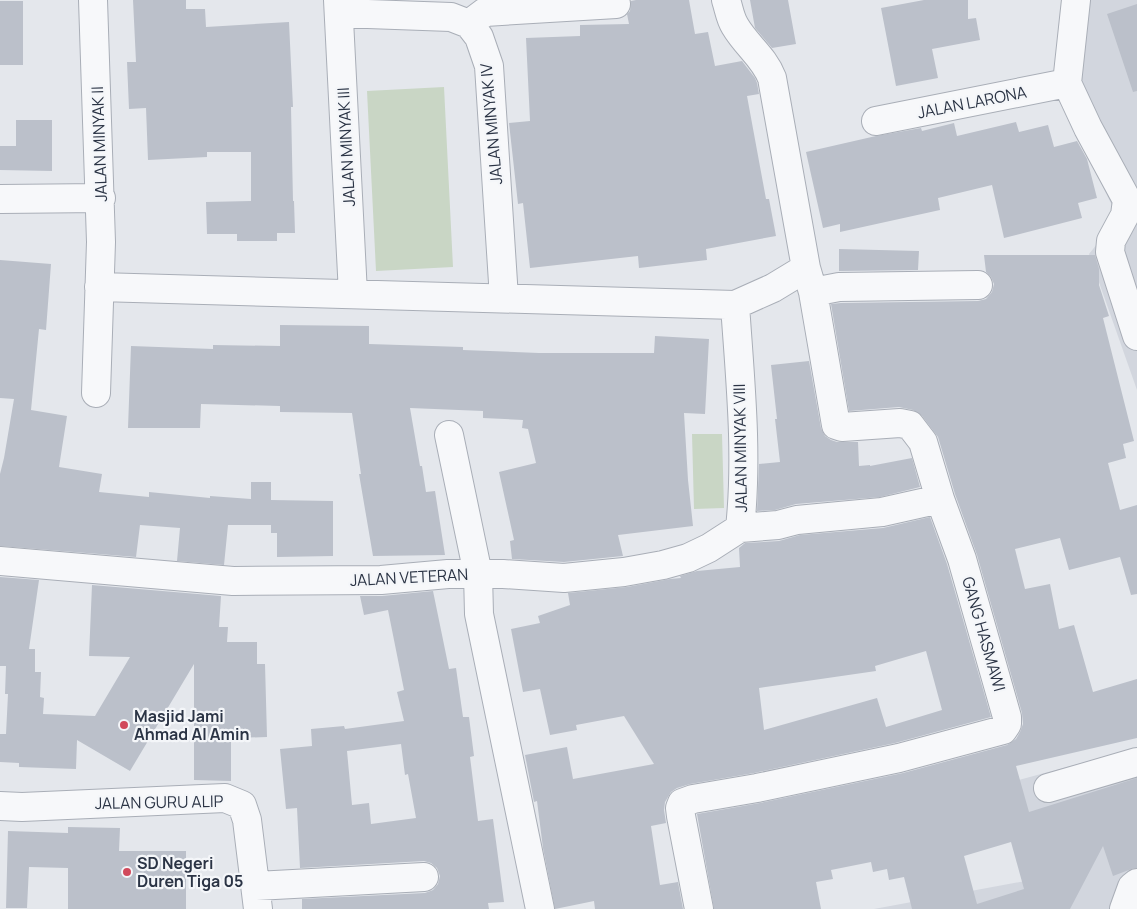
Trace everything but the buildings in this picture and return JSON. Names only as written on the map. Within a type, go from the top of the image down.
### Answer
[{"type":"street","name":"JALAN MINYAK II","points":[[93,0],[101,198],[96,393]]},
{"type":"street","points":[[726,0],[731,19],[736,28],[764,62],[772,78],[810,280]]},
{"type":"street","points":[[1076,0],[1067,82],[1088,128],[1132,198],[1111,241],[1110,252],[1137,336]]},
{"type":"street","points":[[339,6],[451,17],[469,24],[485,12],[616,4]]},
{"type":"street","name":"JALAN MINYAK III","points":[[339,6],[353,294]]},
{"type":"street","name":"JALAN MINYAK IV","points":[[469,24],[479,36],[489,66],[504,298]]},
{"type":"street","name":"JALAN LARONA","points":[[876,121],[1067,82]]},
{"type":"street","points":[[0,198],[101,198]]},
{"type":"street","points":[[99,287],[735,304],[773,288],[810,280],[839,287],[978,284]]},
{"type":"street","name":"GANG HASMAWI","points":[[699,909],[681,816],[680,808],[682,803],[693,799],[757,788],[899,758],[1003,730],[1007,724],[1007,717],[962,559],[940,499],[923,442],[910,425],[900,423],[842,427],[836,425],[810,280]]},
{"type":"street","name":"JALAN MINYAK VIII","points":[[478,574],[516,574],[564,578],[624,572],[664,565],[688,558],[709,548],[740,528],[744,477],[735,304]]},
{"type":"street","points":[[449,435],[478,574]]},
{"type":"street","points":[[740,528],[778,525],[797,520],[882,512],[940,499]]},
{"type":"street","name":"JALAN VETERAN","points":[[0,561],[233,581],[381,580],[448,574],[478,574],[479,614],[540,909]]},
{"type":"street","points":[[1048,788],[1137,762]]},
{"type":"street","name":"JALAN GURU ALIP","points":[[0,806],[22,807],[225,798],[242,806],[247,820],[257,898]]},
{"type":"street","points":[[257,898],[424,877]]},
{"type":"street","points":[[1124,909],[1132,887],[1137,882]]},
{"type":"shaded area","points":[[1069,0],[1137,0],[1137,390],[1089,254],[1118,218],[1060,98]]},
{"type":"shaded area","points":[[1137,748],[1137,909],[874,909],[1041,878],[1015,781]]},
{"type":"green space","points":[[444,87],[453,267],[376,271],[367,91]]},
{"type":"green space","points":[[692,434],[722,434],[724,508],[694,509]]},
{"type":"place","name":"Masjid Jami Ahmad Al Amin","points":[[124,725]]},
{"type":"place","name":"SD Negeri Duren Tiga 05","points":[[127,872]]}]
